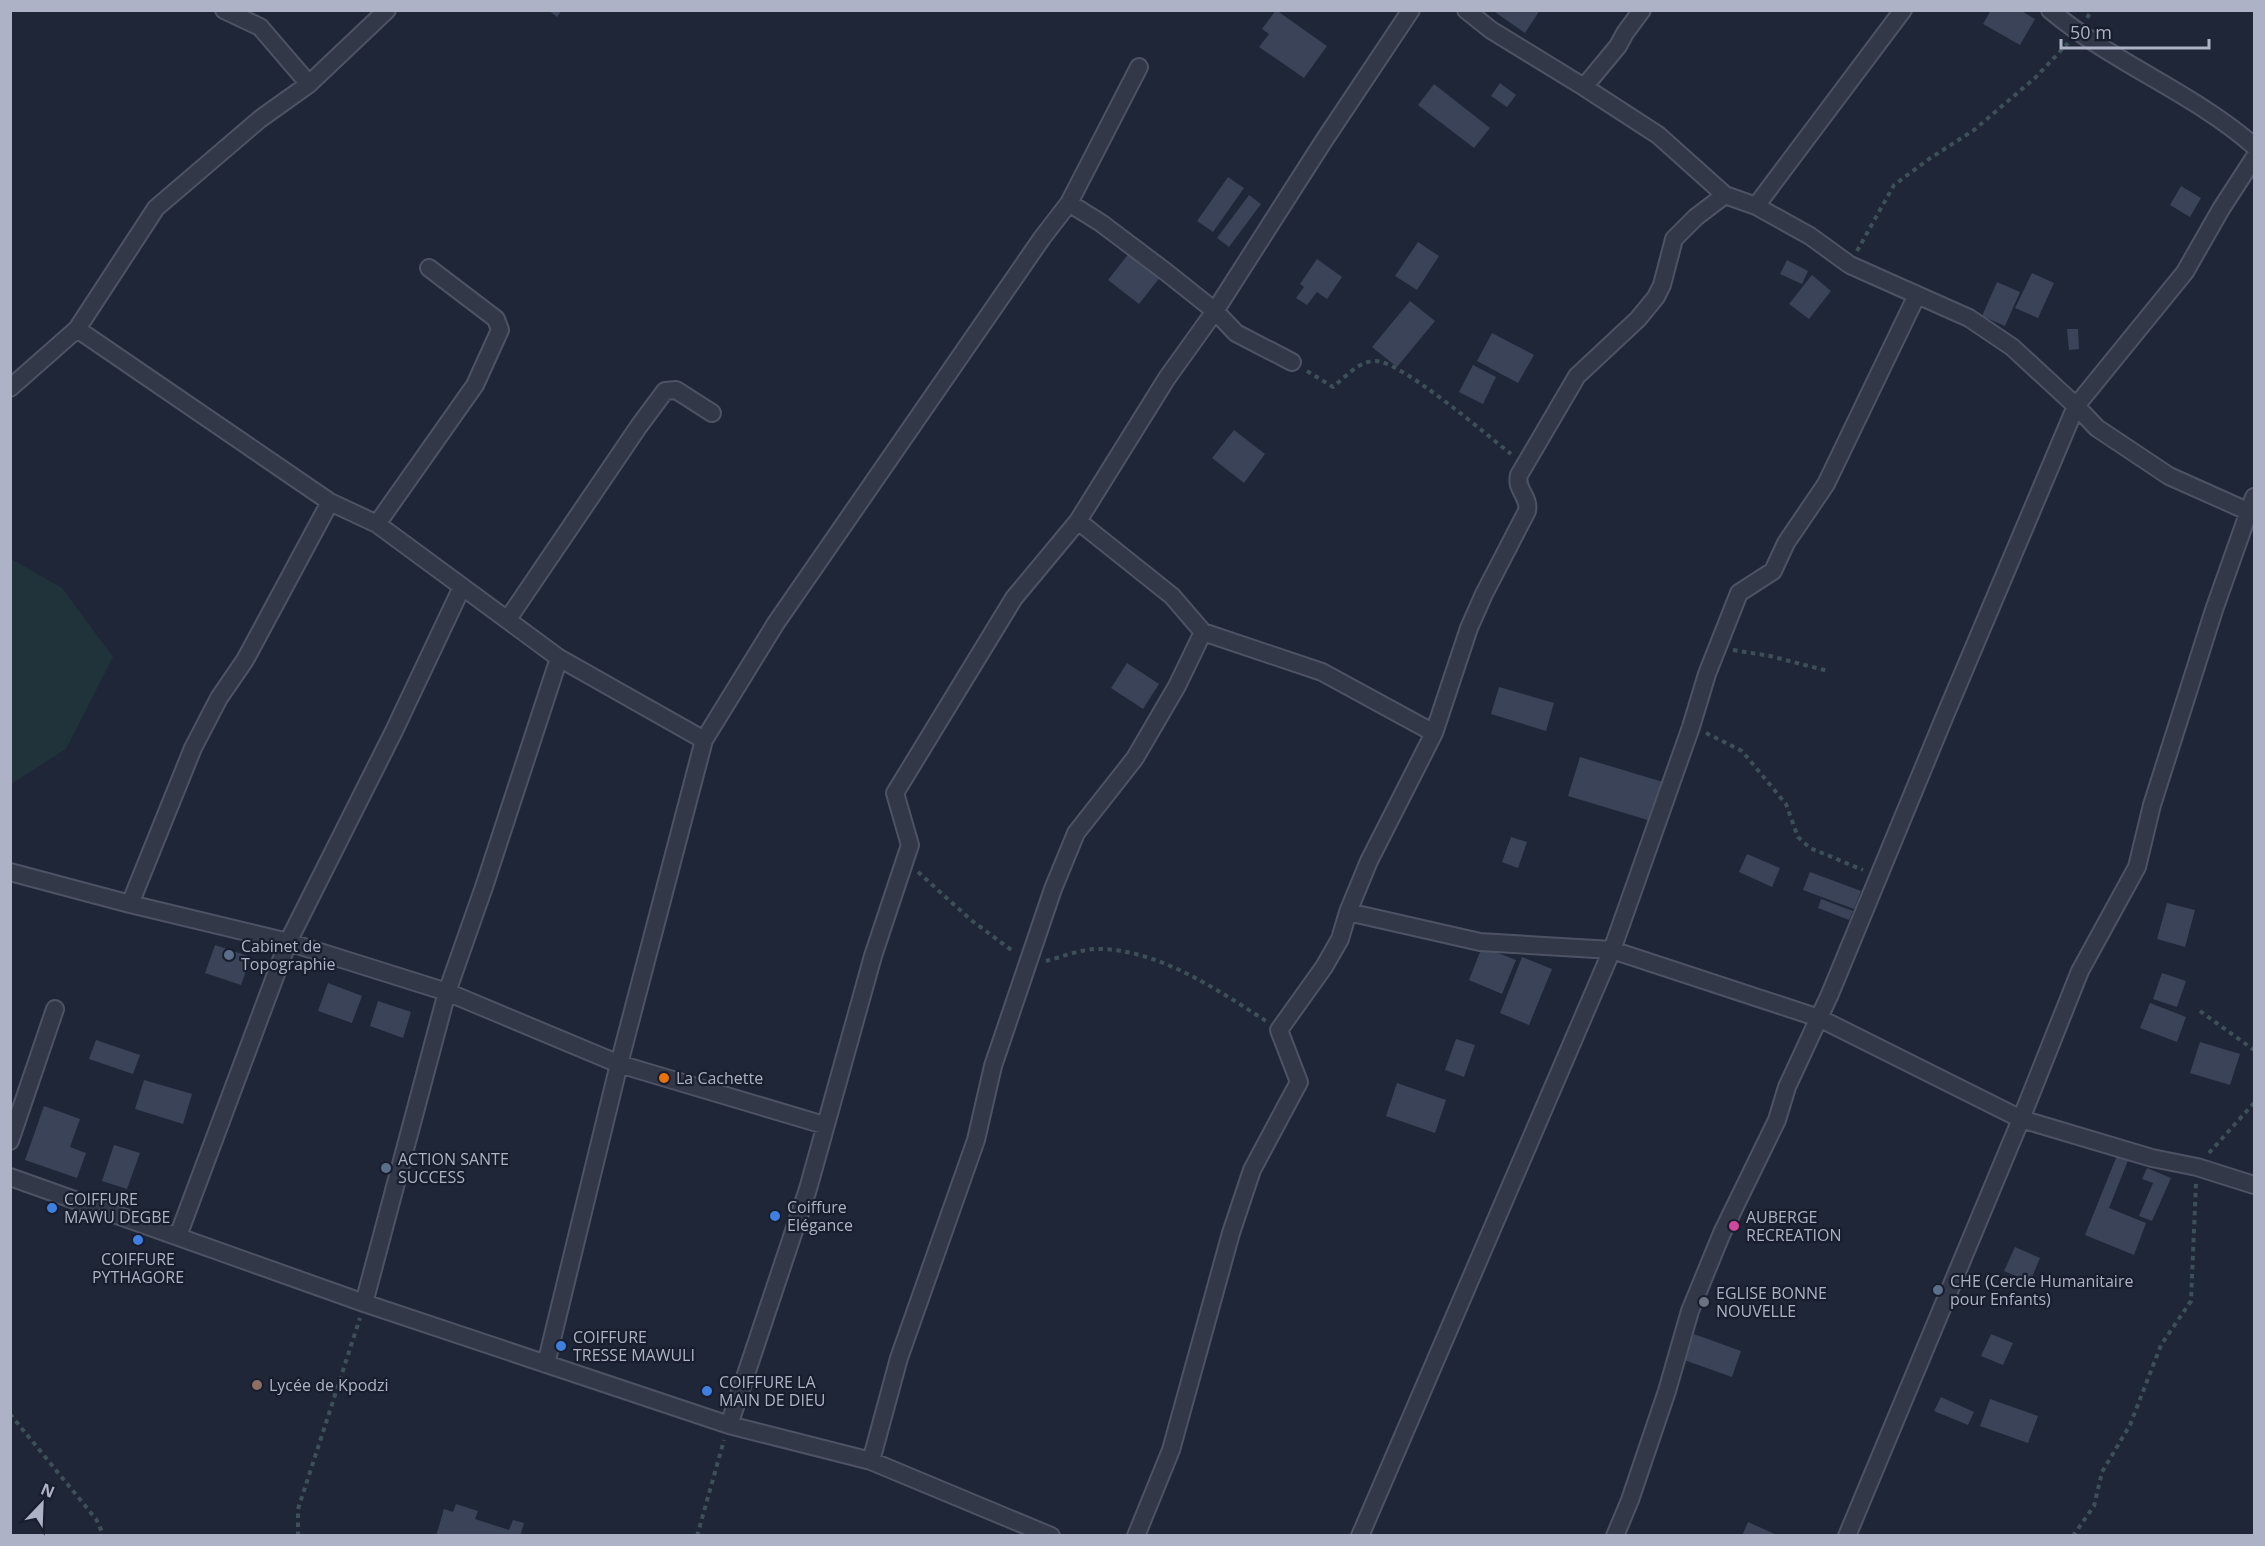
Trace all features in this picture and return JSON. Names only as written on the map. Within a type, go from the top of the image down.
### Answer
[{"type":"street","points":[[224,10],[260,27],[309,84]]},
{"type":"street","points":[[10,388],[77,329],[156,208],[260,119],[309,84],[387,10]]},
{"type":"street","points":[[729,1425],[807,1189],[873,956],[910,844],[895,793],[1014,598],[1078,521],[1167,378],[1215,311],[1411,10]]},
{"type":"street","points":[[1466,10],[1491,30],[1658,135],[1725,195],[1756,206],[1810,236],[1850,265],[1959,313],[1992,332],[2076,406],[2097,429],[2169,476],[2252,507],[2152,805],[2137,867],[2080,971],[2021,1119],[1847,1536]]},
{"type":"street","points":[[1584,87],[1642,10]]},
{"type":"street","points":[[1756,206],[1903,10]]},
{"type":"street","points":[[2050,10],[2076,32],[2231,126],[2254,147]]},
{"type":"street","points":[[546,1364],[619,1064],[704,740],[776,622],[1042,238],[1069,203],[1139,67]]},
{"type":"street","points":[[1615,1536],[1630,1500],[1667,1391],[1690,1311],[1722,1233],[1777,1120],[1787,1087],[1819,1018],[2076,406],[2185,272],[2254,158]]},
{"type":"street","points":[[1136,1536],[1171,1450],[1231,1233],[1252,1170],[1299,1082],[1279,1030],[1324,967],[1340,939],[1348,912],[1369,861],[1434,734],[1469,628],[1527,511],[1527,499],[1517,479],[1577,376],[1638,319],[1656,297],[1662,285],[1674,239],[1696,217],[1725,195]]},
{"type":"street","points":[[1069,203],[1101,223],[1215,311],[1236,333],[1292,362]]},
{"type":"street","points":[[377,524],[475,385],[500,330],[496,319],[429,268]]},
{"type":"street","points":[[1360,1536],[1611,950],[1718,646],[1739,593],[1773,571],[1786,543],[1826,484],[1917,295]]},
{"type":"street","points":[[77,329],[330,502],[377,524],[508,618],[559,658],[704,740]]},
{"type":"street","points":[[508,618],[665,391],[676,390],[712,413]]},
{"type":"street","points":[[130,904],[193,748],[219,698],[245,660],[330,502]]},
{"type":"street","points":[[1078,521],[1172,596],[1203,632],[1322,672],[1434,734]]},
{"type":"street","points":[[178,1236],[288,942],[394,731],[462,587]]},
{"type":"street","points":[[872,1461],[899,1358],[976,1140],[993,1066],[1053,889],[1076,833],[1135,758],[1177,686],[1203,632]]},
{"type":"street","points":[[364,1303],[447,992],[559,658]]},
{"type":"street","points":[[10,872],[288,942],[447,992],[619,1064],[824,1125]]},
{"type":"street","points":[[1348,912],[1480,942],[1611,950],[1819,1018],[2021,1119],[2152,1158],[2197,1167],[2254,1185]]},
{"type":"street","points":[[10,1142],[55,1009]]},
{"type":"street","points":[[10,1177],[364,1303],[729,1425],[872,1461],[1051,1536]]},
{"type":"path","points":[[1850,265],[1894,185],[1974,130],[2035,78],[2076,32],[2092,10]]},
{"type":"path","points":[[1292,362],[1333,387],[1360,365],[1377,360],[1401,370],[1526,466]]},
{"type":"path","points":[[1718,646],[1828,671]]},
{"type":"path","points":[[1691,727],[1734,745],[1742,751],[1786,804],[1798,837],[1810,848],[1878,876]]},
{"type":"path","points":[[910,865],[971,920],[1029,965],[1098,948],[1136,954],[1177,970],[1218,990],[1279,1030]]},
{"type":"path","points":[[2200,1011],[2254,1050]]},
{"type":"path","points":[[2073,1536],[2094,1506],[2102,1472],[2130,1425],[2161,1345],[2191,1301],[2197,1167],[2254,1103]]},
{"type":"path","points":[[298,1536],[298,1509],[335,1401],[364,1303]]},
{"type":"path","points":[[10,1414],[96,1519],[104,1536]]},
{"type":"path","points":[[697,1536],[729,1425]]},
{"type":"shaded area","points":[[11,559],[62,588],[113,657],[66,749],[11,784]]},
{"type":"building","points":[[548,10],[562,10],[557,17]]},
{"type":"building","points":[[1276,10],[1327,46],[1304,78],[1259,47],[1269,34],[1262,29]]},
{"type":"building","points":[[1492,10],[1540,10],[1525,33]]},
{"type":"building","points":[[1991,10],[2020,10],[2035,19],[2020,45],[1983,24]]},
{"type":"building","points":[[1500,83],[1516,95],[1507,107],[1491,96]]},
{"type":"building","points":[[1434,84],[1490,128],[1474,148],[1418,105]]},
{"type":"building","points":[[1228,177],[1244,188],[1213,232],[1197,221]]},
{"type":"building","points":[[2181,186],[2201,198],[2190,217],[2170,205]]},
{"type":"building","points":[[1249,195],[1261,204],[1229,247],[1217,238]]},
{"type":"building","points":[[1418,242],[1439,256],[1417,290],[1395,276]]},
{"type":"building","points":[[1130,252],[1161,276],[1139,304],[1108,280]]},
{"type":"building","points":[[1317,259],[1342,277],[1327,299],[1317,292],[1307,305],[1296,298],[1304,287],[1300,284]]},
{"type":"building","points":[[1787,260],[1808,271],[1802,284],[1780,274]]},
{"type":"building","points":[[2032,273],[2054,283],[2038,318],[2015,308]]},
{"type":"building","points":[[1812,275],[1831,291],[1809,319],[1789,304]]},
{"type":"building","points":[[1997,282],[2020,292],[2005,326],[1982,316]]},
{"type":"building","points":[[1410,301],[1435,321],[1397,367],[1372,347]]},
{"type":"building","points":[[2067,329],[2078,329],[2079,349],[2069,350]]},
{"type":"building","points":[[1492,333],[1534,355],[1518,383],[1477,361]]},
{"type":"building","points":[[1473,365],[1496,377],[1483,404],[1459,392]]},
{"type":"building","points":[[1234,430],[1265,454],[1244,483],[1212,458]]},
{"type":"building","points":[[1127,663],[1159,684],[1143,709],[1111,688]]},
{"type":"building","points":[[1499,687],[1554,703],[1546,731],[1491,714]]},
{"type":"building","points":[[1580,757],[1663,782],[1651,821],[1568,796]]},
{"type":"building","points":[[1511,837],[1527,842],[1518,868],[1502,862]]},
{"type":"building","points":[[1747,854],[1780,868],[1772,887],[1739,872]]},
{"type":"building","points":[[1810,872],[1861,891],[1854,909],[1803,890]]},
{"type":"building","points":[[1821,899],[1853,911],[1849,920],[1818,908]]},
{"type":"building","points":[[2167,903],[2195,910],[2185,947],[2157,939]]},
{"type":"building","points":[[215,945],[251,957],[241,985],[205,973]]},
{"type":"building","points":[[1482,947],[1516,960],[1502,994],[1469,980]]},
{"type":"building","points":[[1522,957],[1552,969],[1529,1025],[1500,1013]]},
{"type":"building","points":[[2162,973],[2186,981],[2177,1007],[2153,999]]},
{"type":"building","points":[[328,983],[362,996],[352,1023],[318,1011]]},
{"type":"building","points":[[378,1001],[411,1012],[403,1038],[370,1026]]},
{"type":"building","points":[[2150,1003],[2186,1017],[2177,1042],[2140,1028]]},
{"type":"building","points":[[1456,1039],[1475,1045],[1464,1077],[1445,1070]]},
{"type":"building","points":[[96,1040],[140,1055],[133,1074],[89,1059]]},
{"type":"building","points":[[2200,1042],[2240,1054],[2230,1085],[2190,1073]]},
{"type":"building","points":[[144,1080],[192,1094],[183,1124],[135,1109]]},
{"type":"building","points":[[1397,1083],[1446,1100],[1435,1133],[1386,1116]]},
{"type":"building","points":[[44,1106],[80,1119],[70,1147],[86,1153],[77,1178],[25,1160]]},
{"type":"building","points":[[114,1145],[140,1153],[127,1189],[102,1181]]},
{"type":"building","points":[[2118,1153],[2129,1158],[2109,1208],[2146,1223],[2134,1255],[2085,1235]]},
{"type":"building","points":[[2147,1168],[2171,1178],[2152,1221],[2139,1216],[2153,1183],[2142,1179]]},
{"type":"building","points":[[2015,1247],[2040,1258],[2030,1282],[2004,1271]]},
{"type":"building","points":[[1694,1334],[1741,1351],[1732,1377],[1684,1360]]},
{"type":"building","points":[[1991,1334],[2013,1343],[2003,1365],[1981,1356]]},
{"type":"building","points":[[1941,1397],[1974,1412],[1968,1425],[1934,1411]]},
{"type":"building","points":[[1990,1399],[2038,1416],[2028,1443],[1980,1426]]},
{"type":"building","points":[[456,1504],[478,1511],[475,1519],[509,1530],[513,1520],[524,1523],[520,1536],[436,1536],[444,1509],[453,1512]]},
{"type":"building","points":[[1748,1522],[1779,1536],[1742,1536]]},
{"type":"place","name":"Cabinet de Topographie","points":[[229,955]]},
{"type":"place","name":"La Cachette","points":[[664,1078]]},
{"type":"place","name":"ACTION SANTE SUCCESS","points":[[386,1168]]},
{"type":"place","name":"COIFFURE MAWU DEGBE","points":[[52,1208]]},
{"type":"place","name":"Coiffure Elégance","points":[[775,1216]]},
{"type":"place","name":"AUBERGE RECREATION","points":[[1734,1226]]},
{"type":"place","name":"COIFFURE PYTHAGORE","points":[[138,1240]]},
{"type":"place","name":"CHE (Cercle Humanitaire pour Enfants)","points":[[1938,1290]]},
{"type":"place","name":"EGLISE BONNE NOUVELLE","points":[[1704,1302]]},
{"type":"place","name":"COIFFURE TRESSE MAWULI","points":[[561,1346]]},
{"type":"place","name":"Lycée de Kpodzi","points":[[257,1385]]},
{"type":"place","name":"COIFFURE LA MAIN DE DIEU","points":[[707,1391]]}]
